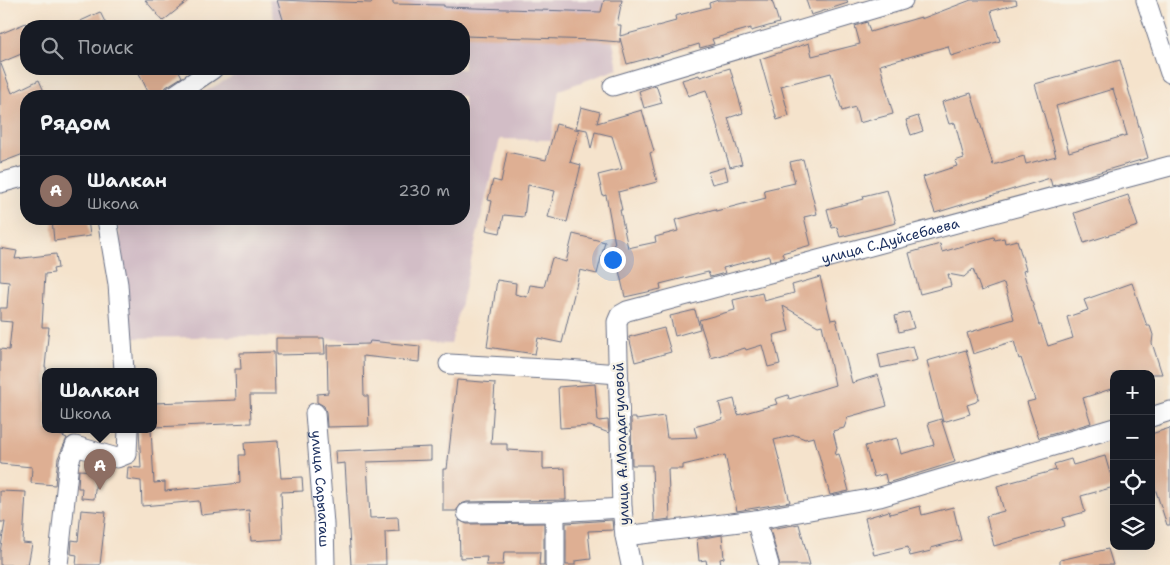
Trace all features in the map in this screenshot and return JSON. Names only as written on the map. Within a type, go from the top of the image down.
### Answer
[{"type":"street","points":[[613,86],[903,0]]},
{"type":"street","points":[[1146,0],[1170,73]]},
{"type":"street","points":[[182,90],[204,75]]},
{"type":"street","name":"улица С.Дуйсебаева","points":[[617,322],[620,315],[627,311],[1170,166]]},
{"type":"street","points":[[0,183],[20,178]]},
{"type":"street","points":[[108,225],[118,284],[124,368]]},
{"type":"street","name":"улица А.Молдагуловой","points":[[617,322],[622,508],[631,565]]},
{"type":"street","points":[[449,364],[618,374]]},
{"type":"street","points":[[1155,415],[1170,411]]},
{"type":"street","name":"улица Сарыагаш","points":[[316,413],[325,565]]},
{"type":"street","points":[[625,536],[756,520],[880,497],[1110,429]]},
{"type":"street","points":[[58,565],[69,462],[74,446],[118,458],[127,454],[128,433]]},
{"type":"street","points":[[467,513],[554,512],[622,508]]},
{"type":"street","points":[[554,512],[555,565]]},
{"type":"street","points":[[756,520],[769,565]]},
{"type":"shaded area","points":[[269,0],[623,0],[613,42],[618,69],[559,90],[551,140],[500,139],[451,344],[253,336],[131,338],[119,225],[470,225],[470,90],[208,90],[235,75],[470,75],[470,20],[274,20]]},
{"type":"building","points":[[145,0],[189,0],[164,20],[162,20]]},
{"type":"building","points":[[277,0],[372,3],[372,0],[393,0],[393,4],[444,5],[444,7],[601,12],[604,0],[622,0],[617,25],[621,25],[620,36],[676,21],[675,16],[710,7],[709,3],[718,0],[772,0],[779,23],[751,31],[751,28],[712,39],[714,44],[700,48],[699,44],[627,64],[620,38],[620,42],[470,36],[470,20],[283,20]]},
{"type":"building","points":[[806,0],[847,0],[848,3],[811,15]]},
{"type":"building","points":[[971,0],[1016,0],[1017,4],[991,11],[1000,41],[951,56],[948,46],[880,65],[893,114],[859,123],[855,107],[842,111],[831,73],[781,86],[789,116],[777,120],[760,59],[809,43],[812,56],[860,44],[855,26],[867,22],[870,32],[921,17],[921,19]]},
{"type":"building","points":[[100,12],[104,20],[83,20]]},
{"type":"building","points":[[20,26],[20,55],[0,63],[0,34]]},
{"type":"building","points":[[1120,60],[1148,158],[1052,186],[1050,178],[935,213],[923,177],[957,166],[955,161],[964,158],[955,123],[949,124],[942,102],[971,93],[993,165],[1024,156],[1026,164],[1056,156],[1035,84]],"holes":[[[1113,89],[1127,135],[1069,152],[1056,106]]]},
{"type":"building","points":[[1,64],[12,93],[39,80],[43,90],[20,90],[20,155],[0,163]]},
{"type":"building","points":[[730,68],[743,113],[728,118],[742,164],[730,167],[706,90],[688,96],[682,80]]},
{"type":"building","points":[[140,75],[181,75],[182,77],[166,87],[165,90],[147,90]]},
{"type":"building","points":[[656,85],[662,103],[644,108],[639,91]]},
{"type":"building","points":[[581,107],[600,112],[597,123],[642,110],[654,151],[650,153],[657,182],[618,192],[628,248],[656,242],[655,237],[678,231],[675,220],[766,198],[764,190],[795,183],[790,162],[803,159],[817,214],[804,217],[811,245],[782,253],[784,258],[770,261],[769,256],[723,268],[725,273],[710,277],[708,272],[660,284],[661,289],[625,297],[613,244],[615,244],[606,195],[603,196],[598,175],[622,169],[612,136],[595,132],[591,149],[587,130],[576,128]]},
{"type":"building","points":[[918,116],[923,131],[911,135],[906,120]]},
{"type":"building","points":[[556,124],[579,130],[570,162],[581,165],[567,222],[548,217],[555,191],[528,185],[524,217],[504,215],[500,233],[486,230],[492,201],[488,200],[493,180],[501,182],[507,152],[546,160]]},
{"type":"building","points":[[725,167],[728,180],[712,184],[708,172]]},
{"type":"building","points":[[887,190],[896,223],[840,237],[837,227],[832,228],[827,209],[864,199],[863,196]]},
{"type":"building","points":[[1128,195],[1138,226],[1084,243],[1074,213]]},
{"type":"building","points":[[53,225],[89,225],[90,236],[54,241]]},
{"type":"building","points":[[573,234],[605,242],[597,274],[580,270],[562,343],[538,338],[535,354],[487,347],[497,280],[516,283],[515,294],[527,297],[530,285],[544,287],[552,258],[566,262]]},
{"type":"building","points":[[994,237],[995,240],[1004,238],[1005,243],[1017,240],[1026,270],[1023,271],[1039,325],[1041,325],[1048,346],[1073,338],[1067,317],[1088,310],[1084,300],[1132,283],[1147,326],[1150,326],[1153,335],[1152,343],[1162,374],[1155,374],[1155,370],[1110,370],[1110,389],[1083,398],[1091,423],[1039,438],[1027,402],[1035,400],[1014,341],[973,354],[967,333],[1014,319],[1004,283],[981,291],[973,269],[964,277],[948,274],[951,286],[920,294],[909,253],[940,244],[942,252]]},
{"type":"building","points":[[0,248],[17,251],[15,259],[56,254],[58,268],[53,269],[54,273],[45,274],[42,327],[49,327],[46,368],[42,368],[42,433],[55,433],[67,438],[58,458],[55,485],[31,483],[32,467],[0,464],[0,349],[9,350],[12,322],[0,321],[0,308],[7,308],[9,282],[0,281]]},
{"type":"building","points":[[820,277],[831,320],[836,319],[852,383],[878,375],[887,406],[848,417],[844,428],[833,431],[837,448],[835,455],[839,454],[849,491],[830,495],[814,437],[805,439],[795,435],[774,440],[790,502],[737,511],[725,455],[683,465],[683,469],[668,469],[670,519],[654,521],[652,465],[632,465],[631,418],[636,418],[636,420],[664,416],[667,438],[697,437],[694,427],[723,419],[719,403],[734,399],[738,415],[777,404],[775,399],[788,395],[789,399],[835,385],[822,325],[818,326],[783,306],[789,331],[773,335],[780,364],[768,367],[762,345],[711,358],[699,320],[735,310],[733,300],[762,293],[764,301],[794,293],[792,285]]},
{"type":"building","points":[[695,310],[700,329],[675,336],[670,316]]},
{"type":"building","points":[[909,312],[914,328],[899,332],[895,316]]},
{"type":"building","points":[[664,328],[671,352],[635,362],[629,337]]},
{"type":"building","points":[[276,338],[324,338],[325,354],[276,355]]},
{"type":"building","points":[[370,341],[420,346],[419,362],[363,356],[364,396],[368,396],[369,426],[327,427],[326,412],[324,406],[317,402],[317,394],[328,393],[327,345],[369,344]]},
{"type":"building","points":[[913,346],[917,360],[881,368],[878,354]]},
{"type":"building","points":[[966,350],[979,398],[976,402],[967,405],[970,414],[943,422],[927,361]]},
{"type":"building","points":[[274,352],[275,395],[250,395],[251,423],[157,427],[157,403],[236,400],[235,369],[241,369],[240,353]]},
{"type":"building","points":[[457,380],[495,383],[491,444],[507,444],[507,450],[543,452],[543,469],[565,468],[566,500],[467,502],[461,504],[456,511],[443,511],[443,469],[447,469]]},
{"type":"building","points":[[595,384],[598,421],[608,420],[609,433],[590,426],[560,428],[558,387]]},
{"type":"building","points":[[941,419],[955,462],[887,483],[885,474],[874,477],[865,446],[897,438],[901,454],[934,445],[928,423]]},
{"type":"building","points":[[1170,428],[1170,525],[1167,525],[1155,488],[1155,433]]},
{"type":"building","points":[[139,433],[151,433],[154,483],[165,482],[165,491],[240,483],[239,455],[245,455],[244,443],[278,441],[281,478],[302,477],[303,491],[281,492],[283,539],[251,541],[249,510],[201,515],[199,501],[142,506],[141,481],[127,479],[128,467],[141,468]]},
{"type":"building","points":[[431,447],[431,460],[367,462],[370,518],[398,517],[399,531],[385,532],[386,565],[351,565],[345,463],[336,464],[335,451]]},
{"type":"building","points":[[1105,456],[1110,473],[1110,488],[1081,496],[1085,512],[1063,518],[1065,526],[994,546],[986,516],[1004,511],[997,486],[1056,470],[1054,464],[1071,459],[1073,465]]},
{"type":"building","points":[[79,470],[97,471],[94,499],[81,498],[82,488],[78,488]]},
{"type":"building","points":[[0,491],[26,492],[23,543],[32,544],[28,565],[0,565],[0,552],[5,522],[0,522]]},
{"type":"building","points":[[920,506],[922,515],[953,507],[961,540],[931,548],[931,551],[910,556],[908,547],[874,555],[865,518],[889,511],[890,514]]},
{"type":"building","points":[[81,510],[106,512],[100,565],[76,565],[77,555],[71,554],[72,540],[78,541]]},
{"type":"building","points":[[459,520],[467,524],[544,523],[544,565],[539,565],[540,552],[504,552],[503,565],[486,565],[487,557],[460,558]]},
{"type":"building","points":[[612,520],[613,530],[588,531],[591,559],[575,561],[575,565],[566,565],[566,523]]},
{"type":"building","points":[[799,524],[810,565],[780,565],[770,529]]},
{"type":"building","points":[[722,535],[724,558],[720,559],[721,565],[707,565],[706,560],[699,561],[697,539]]},
{"type":"building","points":[[1108,549],[1113,565],[1060,565],[1060,560]]},
{"type":"place","name":"Шалкан","points":[[100,490]]}]
